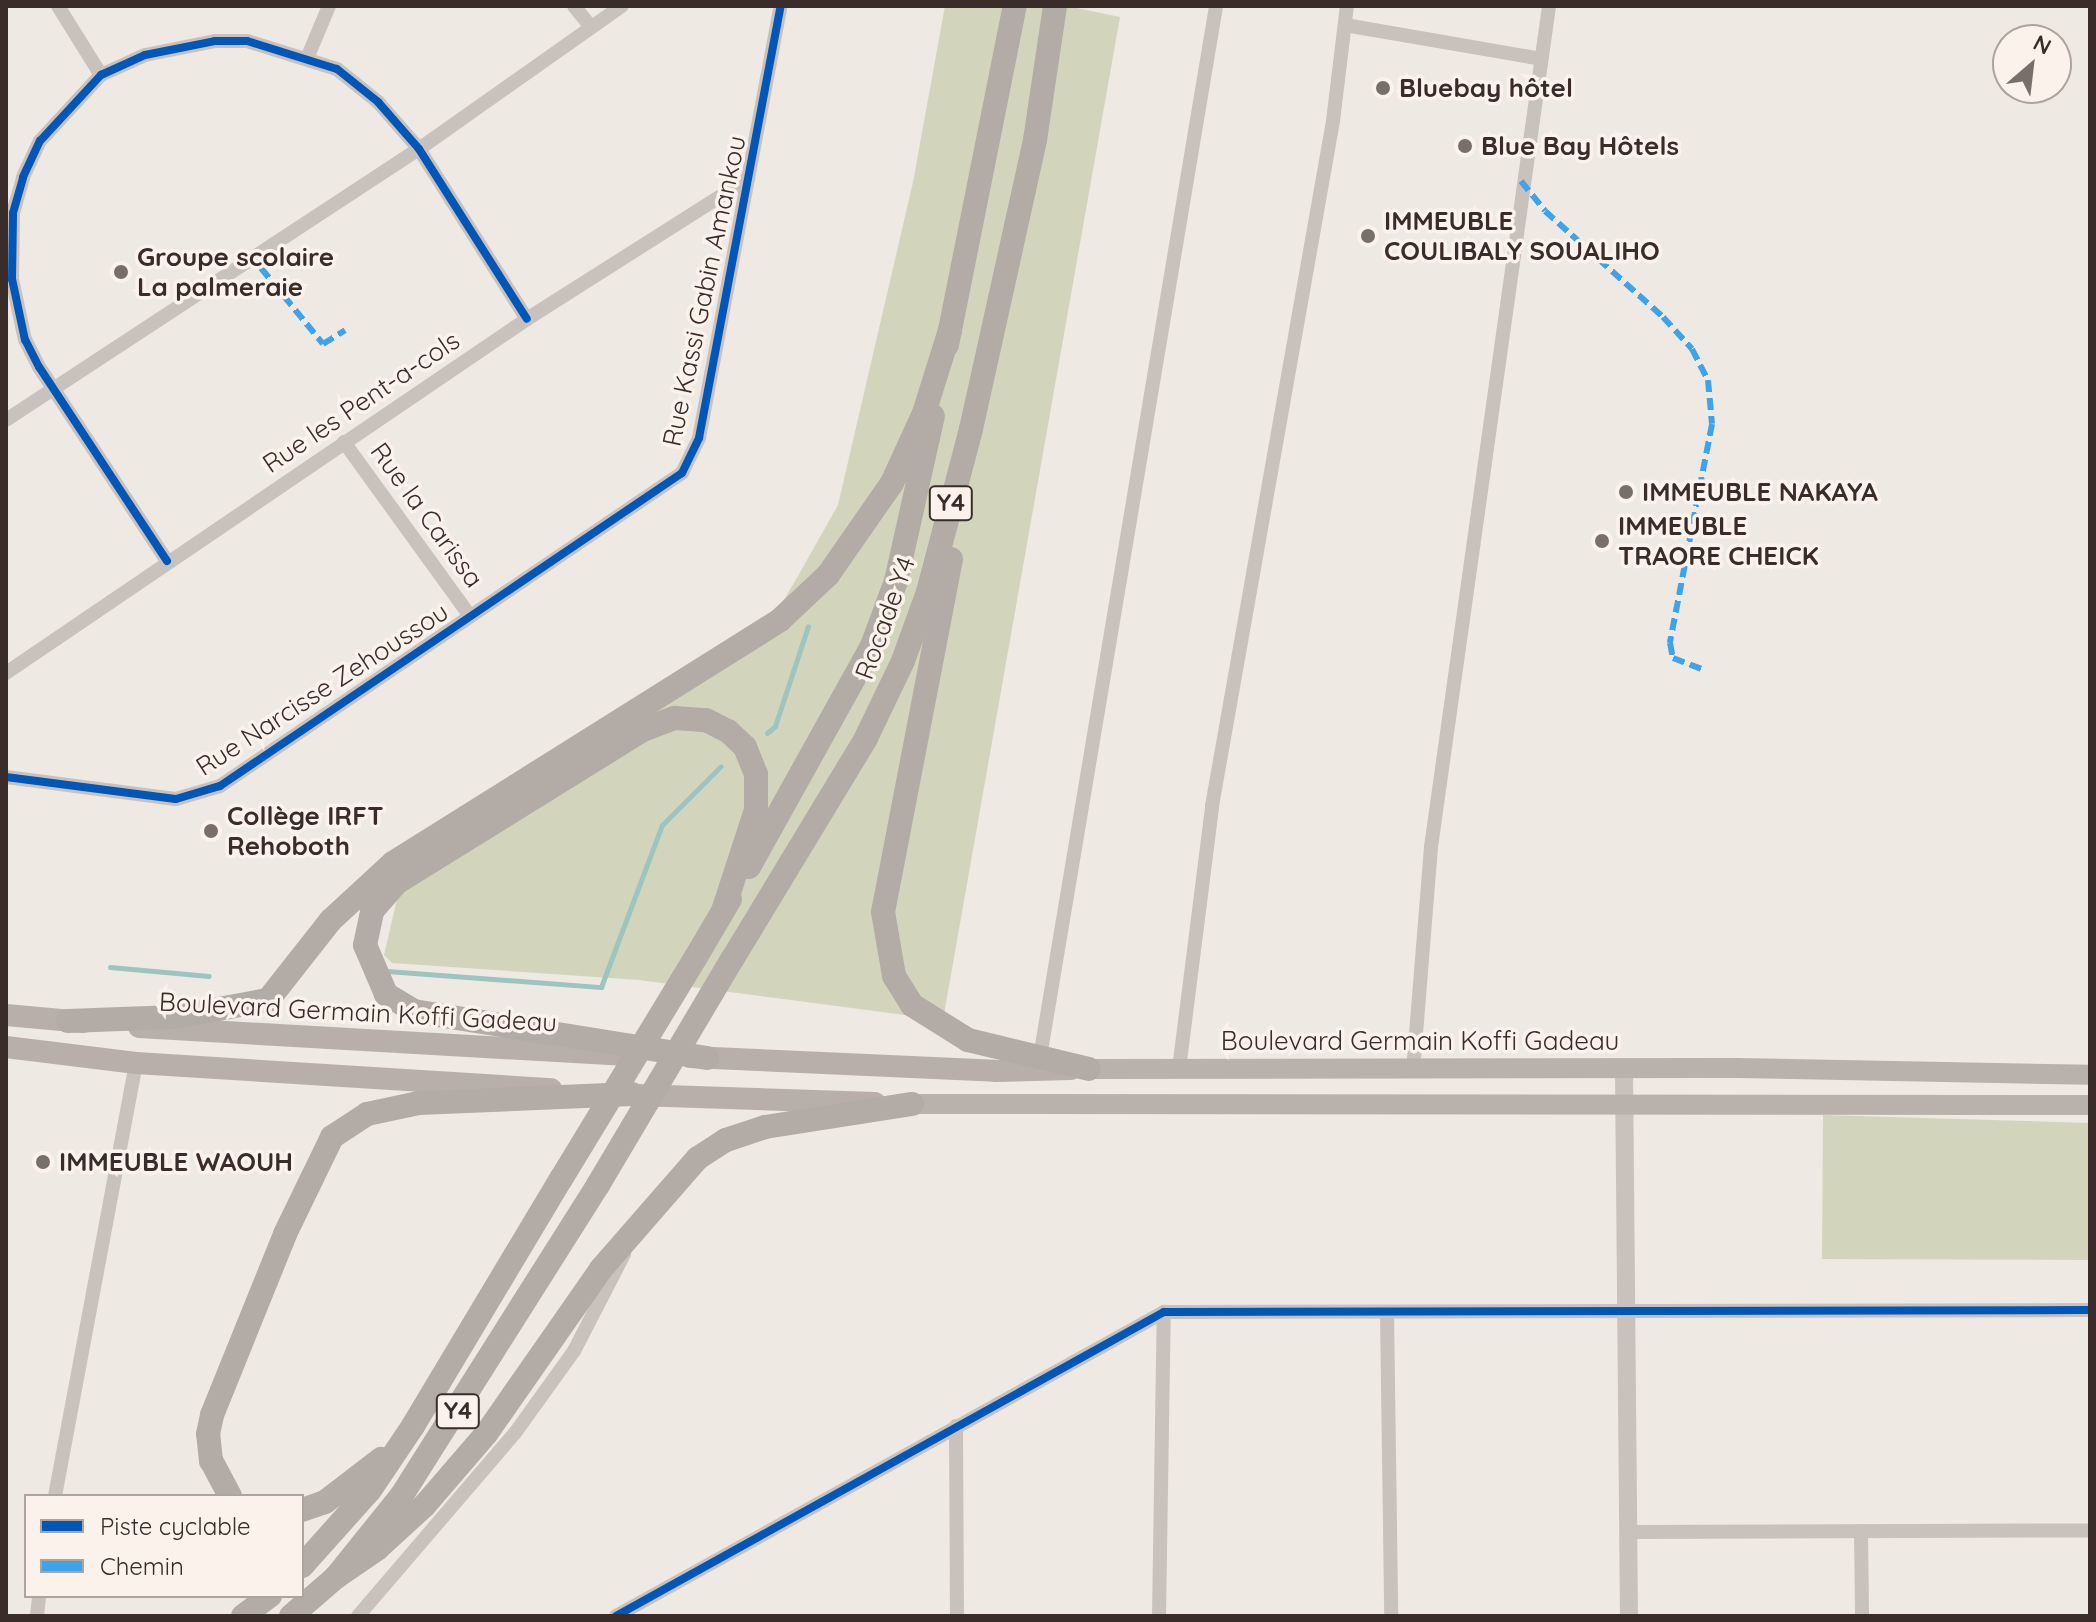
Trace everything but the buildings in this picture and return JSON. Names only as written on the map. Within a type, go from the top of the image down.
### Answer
[{"type":"highway","name":"Rocade Y4","points":[[413,1426],[824,741],[872,646],[915,510],[1015,6]]},
{"type":"highway","name":"Rocade Y4","points":[[336,1577],[402,1495],[598,1185],[866,738],[903,661],[928,592],[971,429],[1035,140],[1055,6]]},
{"type":"highway","points":[[68,1021],[175,1017],[268,1000],[331,920],[393,863],[780,620],[828,575],[892,483],[924,413],[950,330]]},
{"type":"highway","points":[[971,429],[941,621],[889,871],[884,938],[894,976],[924,1014],[968,1040],[1038,1064],[1089,1069]]},
{"type":"highway","points":[[707,1058],[414,1011],[386,994],[365,945],[372,911],[396,883],[643,730],[675,718],[706,720],[728,731],[745,747],[756,774],[756,810],[723,911]]},
{"type":"highway","points":[[229,1494],[211,1461],[208,1434],[212,1415],[285,1234],[332,1137],[367,1114],[419,1103],[632,1094]]},
{"type":"highway","points":[[336,1577],[377,1549],[424,1506],[486,1434],[672,1181],[726,1140],[765,1127],[912,1104]]},
{"type":"highway","points":[[304,1509],[325,1502],[374,1467],[413,1426]]},
{"type":"highway","name":"Y4","points":[[304,1564],[370,1490],[413,1426]]},
{"type":"highway","name":"Y4","points":[[291,1616],[336,1577]]},
{"type":"highway","points":[[243,1616],[267,1598]]},
{"type":"main road","name":"Boulevard Germain Koffi Gadeau","points":[[6,1015],[263,1038],[707,1058],[1038,1064]]},
{"type":"main road","points":[[6,1047],[136,1063],[632,1094],[912,1104],[1624,1102],[2090,1105]]},
{"type":"main road","name":"Boulevard Germain Koffi Gadeau","points":[[1089,1069],[1624,1069],[2090,1075]]},
{"type":"street","points":[[58,6],[101,75]]},
{"type":"street","points":[[308,56],[329,6]]},
{"type":"street","points":[[574,6],[591,27]]},
{"type":"street","points":[[6,420],[419,149],[622,6]]},
{"type":"street","name":"Rue Kassi Gabin Amankou","points":[[470,616],[682,473],[699,438],[781,6]]},
{"type":"street","points":[[1038,1064],[1216,6]]},
{"type":"street","points":[[1179,1069],[1212,806],[1333,121],[1347,6]]},
{"type":"street","points":[[1413,1071],[1433,831],[1549,6]]},
{"type":"street","points":[[1345,25],[1541,59]]},
{"type":"street","points":[[167,561],[25,340],[17,312],[8,250],[23,177],[40,141],[101,75],[183,44],[247,41],[308,56],[359,84],[419,149],[527,319]]},
{"type":"street","name":"Rue les Pent-a-cols","points":[[6,673],[527,319],[748,179]]},
{"type":"street","name":"Rue la Carissa","points":[[344,442],[470,616]]},
{"type":"street","name":"Rue Narcisse Zehoussou","points":[[6,777],[141,797],[195,795],[220,786],[470,616]]},
{"type":"street","points":[[55,1494],[136,1063]]},
{"type":"street","points":[[1624,1069],[1629,1616]]},
{"type":"street","points":[[358,1616],[515,1433],[574,1351],[645,1215]]},
{"type":"street","points":[[616,1616],[1164,1312],[2090,1310]]},
{"type":"street","points":[[1159,1616],[1164,1312]]},
{"type":"street","points":[[1387,1312],[1391,1616]]},
{"type":"street","points":[[956,1426],[957,1616]]},
{"type":"street","points":[[1628,1532],[2090,1530]]},
{"type":"street","points":[[1861,1531],[1862,1616]]},
{"type":"green space","points":[[945,6],[1067,6],[1120,17],[943,1020],[639,980],[392,963],[384,955],[405,865],[755,649],[798,576],[838,505],[913,182]]},
{"type":"green space","points":[[1823,1115],[2090,1123],[2090,1260],[1822,1259]]},
{"type":"waterway","points":[[767,733],[775,726],[808,626]]},
{"type":"waterway","points":[[387,971],[601,987],[662,825],[721,766]]},
{"type":"waterway","points":[[110,967],[209,976]]},
{"type":"marked path","points":[[1521,181],[1545,211],[1663,317],[1692,349],[1708,380],[1712,424],[1670,643],[1673,658],[1704,670]]},
{"type":"marked path","points":[[261,268],[323,344],[345,330]]},
{"type":"cycle path","points":[[6,777],[176,799],[220,786],[682,473],[699,438],[781,6]]},
{"type":"cycle path","points":[[167,561],[39,367],[25,340],[12,279],[13,213],[23,177],[40,141],[101,75],[145,55],[215,41],[247,41],[337,69],[378,102],[419,149],[527,319]]},
{"type":"cycle path","points":[[616,1616],[1164,1312],[2090,1310]]},
{"type":"place","name":"Bluebay hôtel","points":[[1383,88]]},
{"type":"place","name":"Blue Bay Hôtels","points":[[1465,146]]},
{"type":"place","name":"IMMEUBLE COULIBALY SOUALIHO","points":[[1368,236]]},
{"type":"place","name":"Groupe scolaire La palmeraie","points":[[121,272]]},
{"type":"place","name":"IMMEUBLE NAKAYA","points":[[1626,492]]},
{"type":"place","name":"IMMEUBLE TRAORE CHEICK","points":[[1602,541]]},
{"type":"place","name":"Collège IRFT Rehoboth","points":[[211,831]]},
{"type":"place","name":"IMMEUBLE WAOUH","points":[[43,1162]]}]
